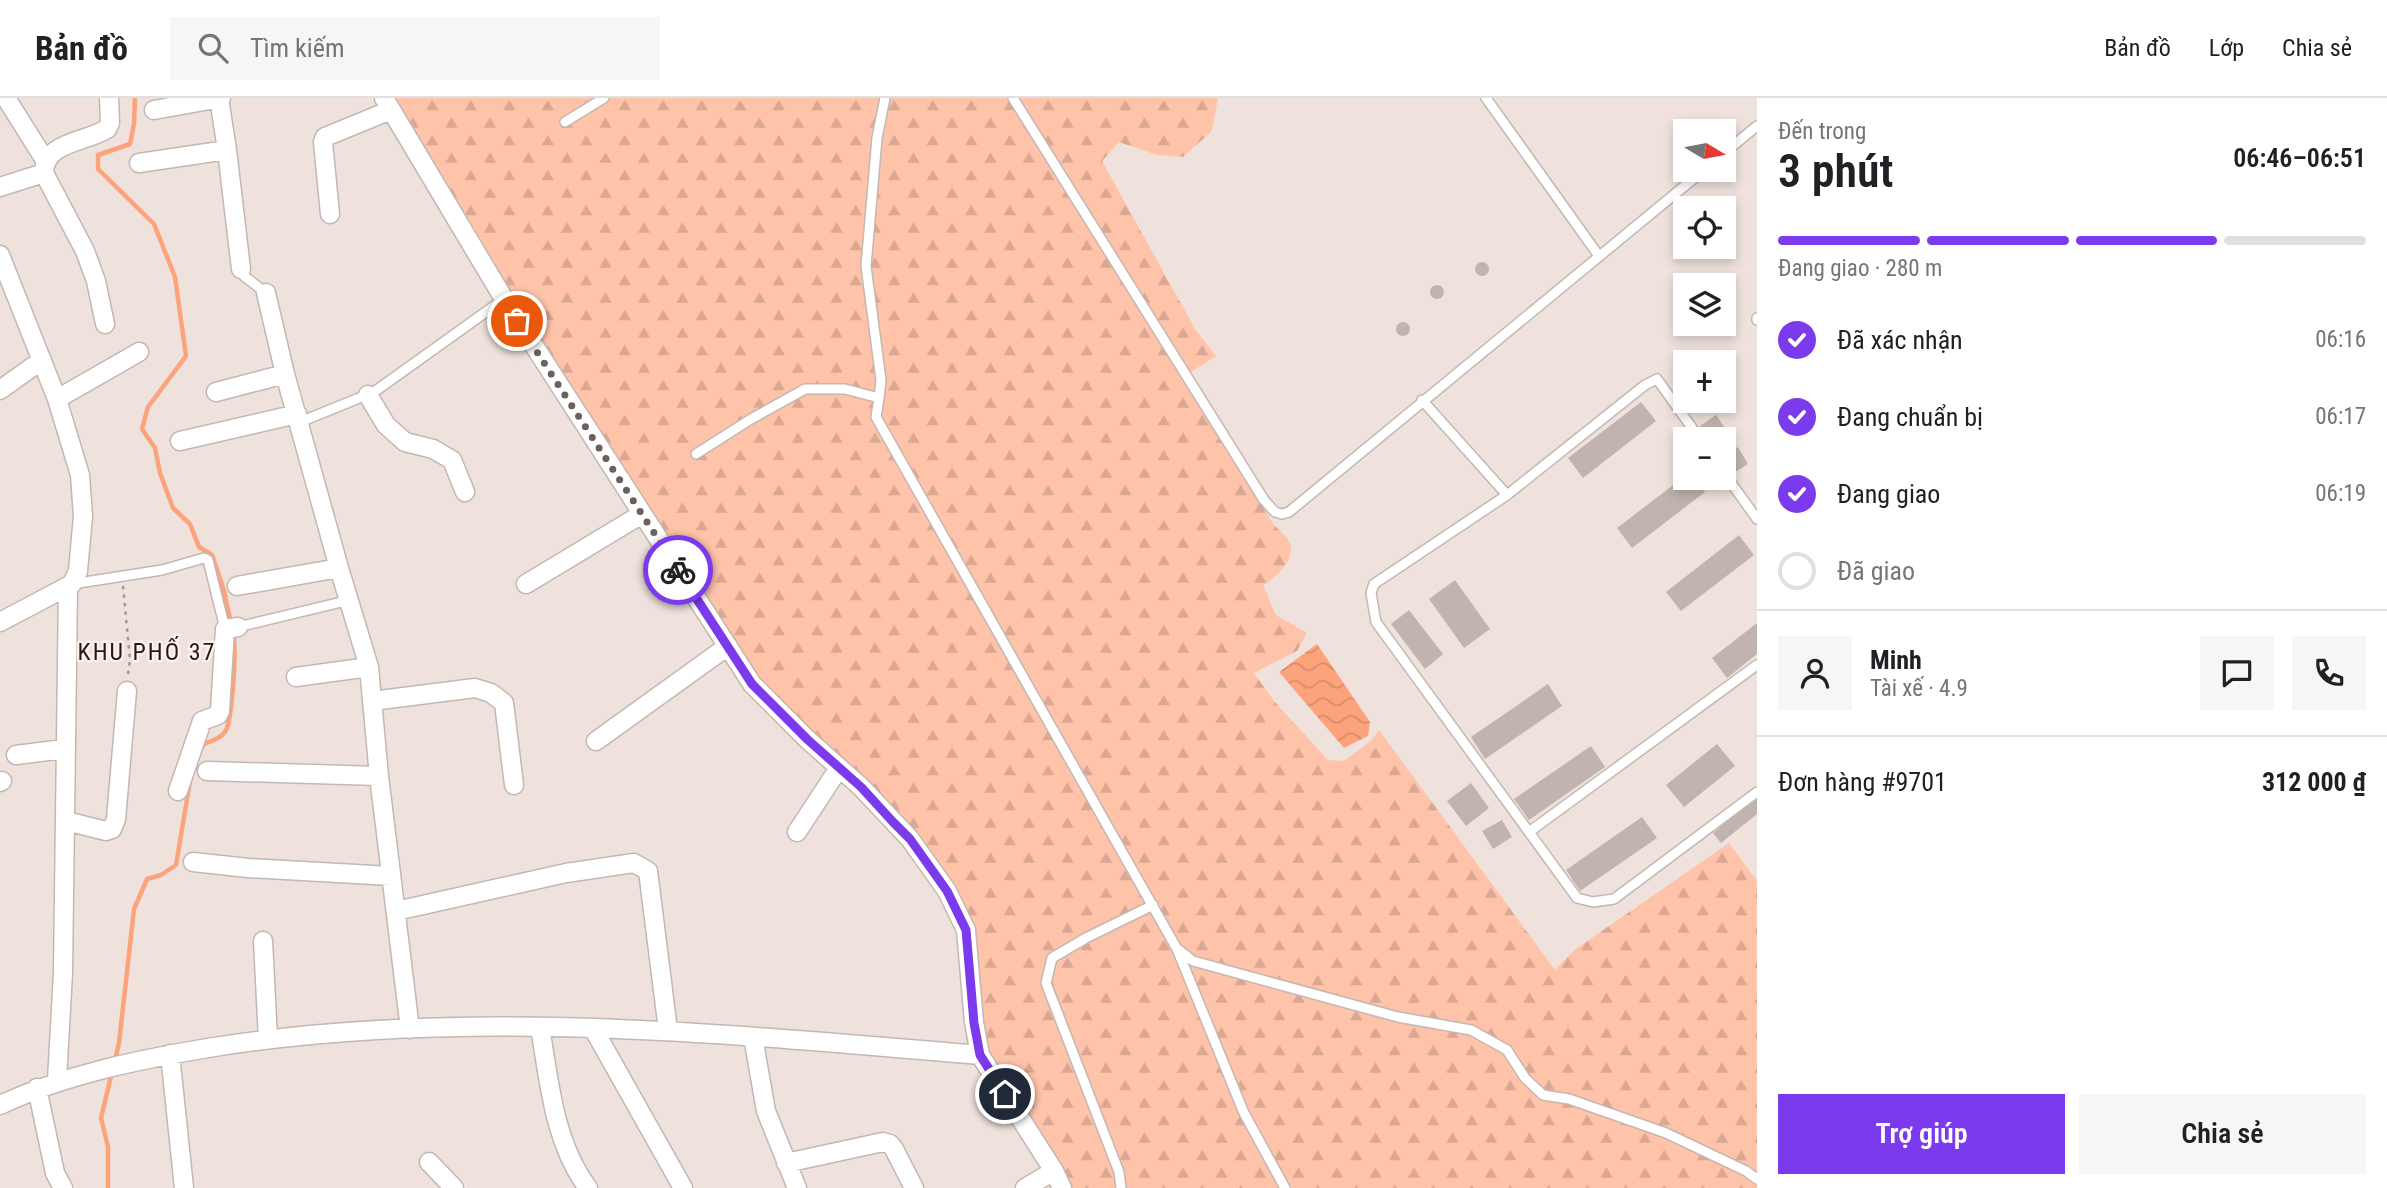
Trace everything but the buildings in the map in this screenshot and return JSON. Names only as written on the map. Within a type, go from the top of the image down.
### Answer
[{"type":"street","points":[[6,98],[44,166],[85,251],[96,281],[105,324]]},
{"type":"street","points":[[0,187],[44,166],[61,147],[107,129],[110,123],[109,98]]},
{"type":"street","points":[[154,110],[219,98],[241,269]]},
{"type":"street","points":[[331,214],[323,142],[325,137],[387,104],[503,299],[752,684],[861,787],[910,839],[947,891],[966,930],[974,1023],[980,1055],[1054,1171],[1062,1188]]},
{"type":"street","points":[[139,163],[227,150]]},
{"type":"street","points":[[0,255],[57,399],[80,475],[82,530],[78,571],[70,585],[64,749],[63,973],[57,1080]]},
{"type":"street","points":[[266,293],[285,373],[369,667],[379,776],[410,1029]]},
{"type":"street","points":[[57,399],[139,352]]},
{"type":"street","points":[[0,390],[42,360]]},
{"type":"street","points":[[216,392],[285,373]]},
{"type":"street","points":[[368,395],[386,425],[405,442],[433,449],[452,460],[466,492]]},
{"type":"street","points":[[180,441],[299,418]]},
{"type":"street","points":[[526,584],[642,514]]},
{"type":"street","points":[[237,586],[339,568]]},
{"type":"street","points":[[0,622],[70,585]]},
{"type":"street","points":[[178,791],[202,721],[218,715],[220,711],[232,628]]},
{"type":"street","points":[[596,741],[727,646]]},
{"type":"street","points":[[296,677],[369,667]]},
{"type":"street","points":[[372,701],[475,688],[491,693],[504,703],[514,785]]},
{"type":"street","points":[[65,821],[106,831],[112,829],[116,819],[127,691]]},
{"type":"street","points":[[16,755],[64,749]]},
{"type":"street","points":[[797,832],[839,768]]},
{"type":"street","points":[[207,771],[379,776]]},
{"type":"street","points":[[193,862],[248,868],[391,876]]},
{"type":"street","points":[[396,911],[566,873],[634,863],[648,871],[668,1030]]},
{"type":"street","points":[[263,941],[268,1039]]},
{"type":"street","points":[[0,1105],[57,1080],[170,1054],[268,1039],[410,1029],[540,1027],[668,1030],[980,1055]]},
{"type":"street","points":[[540,1027],[560,1129],[581,1185]]},
{"type":"street","points":[[594,1030],[683,1188]]},
{"type":"street","points":[[753,1037],[766,1111],[797,1188]]},
{"type":"street","points":[[170,1054],[184,1188]]},
{"type":"street","points":[[37,1088],[53,1164],[63,1188]]},
{"type":"street","points":[[786,1163],[883,1142],[894,1149],[914,1188]]},
{"type":"street","points":[[429,1162],[454,1188]]},
{"type":"street","points":[[1025,1188],[1054,1171]]},
{"type":"lane","points":[[565,122],[604,98]]},
{"type":"lane","points":[[885,98],[877,138],[866,266],[881,380],[876,417],[1177,949],[1244,1113],[1286,1188]]},
{"type":"lane","points":[[1013,98],[1264,500],[1275,512],[1282,514],[1289,512],[1689,182]]},
{"type":"lane","points":[[1486,98],[1599,256]]},
{"type":"lane","points":[[1736,143],[1757,126]]},
{"type":"lane","points":[[241,269],[244,276],[266,293]]},
{"type":"lane","points":[[299,418],[368,395],[503,299]]},
{"type":"lane","points":[[1691,427],[1657,379],[1645,386],[1507,495],[1374,584],[1371,593],[1376,622],[1577,898],[1593,902],[1614,899],[1757,792]]},
{"type":"lane","points":[[696,454],[805,389],[845,389],[879,398]]},
{"type":"lane","points":[[1422,400],[1507,495]]},
{"type":"lane","points":[[1736,489],[1757,519]]},
{"type":"lane","points":[[70,585],[162,570],[200,558],[208,560],[232,628],[349,600]]},
{"type":"lane","points":[[1529,832],[1757,665]]},
{"type":"lane","points":[[1121,1188],[1119,1172],[1046,983],[1052,958],[1153,905]]},
{"type":"lane","points":[[1177,949],[1193,961],[1398,1017],[1471,1030],[1507,1050],[1525,1078],[1543,1095],[1569,1099],[1666,1133],[1746,1171],[1757,1179]]},
{"type":"path","points":[[123,576],[130,660],[127,691]]},
{"type":"green space","points":[[390,98],[1218,98],[1212,131],[1183,157],[1157,155],[1119,142],[1102,161],[1195,329],[1216,356],[1182,378],[1274,525],[1290,543],[1287,562],[1263,585],[1276,615],[1307,633],[1297,651],[1254,673],[1274,701],[1328,760],[1344,761],[1372,740],[1379,730],[1555,970],[1573,951],[1729,843],[1757,881],[1757,1188],[1068,1188],[985,1053],[952,888],[756,680],[506,294]]},
{"type":"water","points":[[1317,644],[1370,722],[1368,736],[1344,748],[1279,672]]},
{"type":"waterway","points":[[135,98],[130,144],[98,155],[98,169],[154,224],[175,277],[186,356],[148,407],[142,429],[155,448],[160,473],[173,508],[190,524],[199,547],[212,555],[231,624]]},
{"type":"waterway","points":[[199,753],[204,744],[220,736],[227,728],[233,681],[233,633]]},
{"type":"waterway","points":[[115,1060],[134,909],[147,879],[161,875],[176,865],[190,781]]},
{"type":"waterway","points":[[108,1188],[108,1147],[101,1118],[112,1072]]},
{"type":"way so far","points":[[517,321],[678,570]]},
{"type":"district","name":"KHU PHỐ 37","points":[[147,652]]},
{"type":"route","points":[[678,570],[752,684],[808,740],[861,787],[910,839],[947,891],[966,930],[974,1023],[980,1055],[1005,1094]]}]
